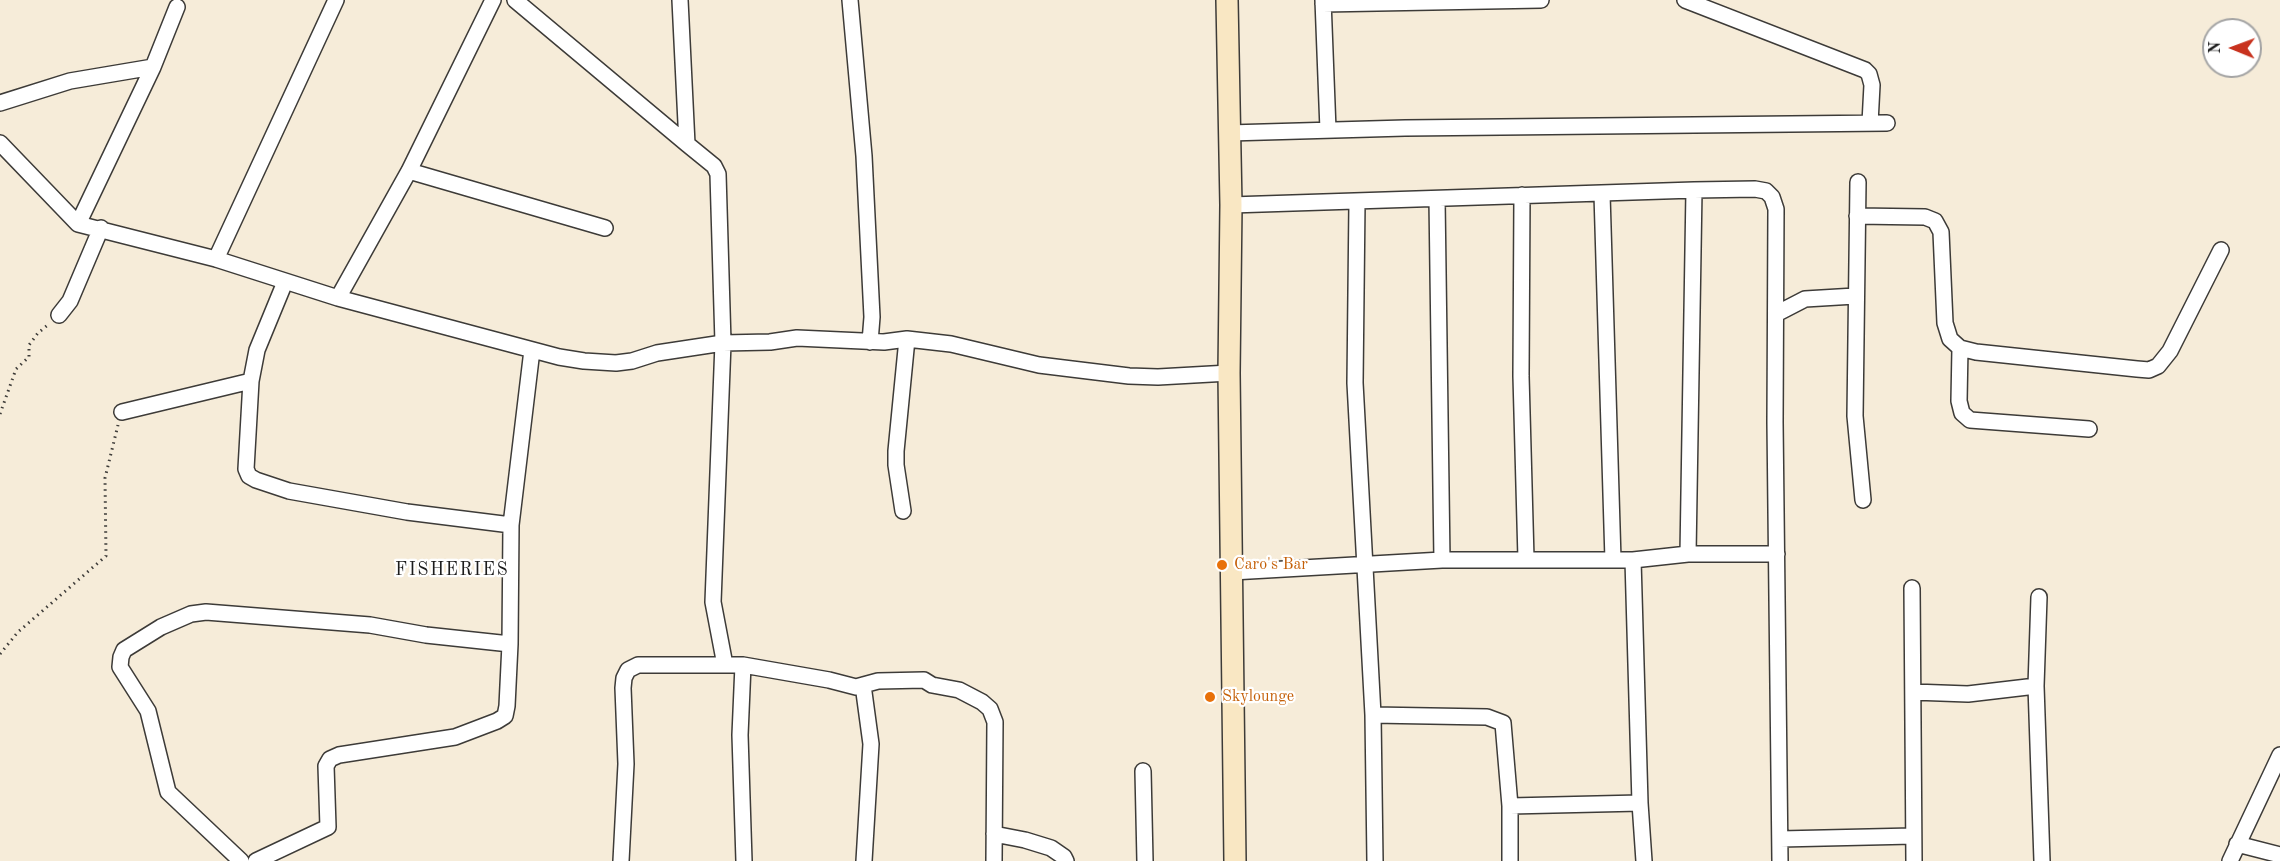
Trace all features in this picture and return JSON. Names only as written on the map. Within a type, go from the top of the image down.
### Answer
[{"type":"main road","points":[[1227,0],[1231,204],[1229,373],[1235,861]]},
{"type":"street","points":[[216,259],[336,0]]},
{"type":"street","points":[[338,298],[409,171],[493,0]]},
{"type":"street","points":[[515,0],[714,166],[720,179],[723,343],[713,602],[725,665]]},
{"type":"street","points":[[680,0],[687,144]]},
{"type":"street","points":[[850,0],[864,156],[872,317],[870,342]]},
{"type":"street","points":[[1328,130],[1323,2],[1541,0]]},
{"type":"street","points":[[1685,0],[1864,70],[1869,74],[1872,85],[1870,123]]},
{"type":"street","points":[[78,224],[153,67],[177,7]]},
{"type":"street","points":[[0,103],[70,81],[153,67]]},
{"type":"street","points":[[1229,133],[1887,123]]},
{"type":"street","points":[[0,143],[78,224],[216,259],[338,298],[532,350],[584,361],[616,363],[632,361],[657,353],[723,343],[770,342],[797,338],[870,342],[907,339],[951,344],[1040,365],[1129,376],[1158,377],[1229,373]]},
{"type":"street","points":[[409,171],[605,228]]},
{"type":"street","points":[[1858,182],[1855,416],[1863,500]]},
{"type":"street","points":[[1231,204],[1755,189],[1766,191],[1772,197],[1776,209],[1780,861]]},
{"type":"street","points":[[1688,554],[1694,190]]},
{"type":"street","points":[[1602,194],[1613,560]]},
{"type":"street","points":[[1522,195],[1521,376],[1526,559]]},
{"type":"street","points":[[1437,199],[1442,560]]},
{"type":"street","points":[[1357,202],[1355,383],[1373,715],[1375,861]]},
{"type":"street","points":[[1857,216],[1925,218],[1935,221],[1941,232],[1945,323],[1950,339],[1960,348],[1976,352],[2149,370],[2158,366],[2170,351],[2221,250]]},
{"type":"street","points":[[59,315],[70,301],[101,228]]},
{"type":"street","points":[[285,282],[257,350],[251,381],[246,469],[249,476],[289,490],[407,512],[512,525]]},
{"type":"street","points":[[1776,314],[1805,299],[1855,296]]},
{"type":"street","points":[[903,511],[896,451],[907,339]]},
{"type":"street","points":[[1960,348],[1959,401],[1962,413],[1970,420],[2089,429]]},
{"type":"street","points":[[256,861],[328,827],[326,766],[330,759],[339,755],[454,737],[497,721],[504,716],[507,706],[510,644],[512,525],[532,350]]},
{"type":"street","points":[[122,411],[251,381]]},
{"type":"street","points":[[1232,572],[1442,560],[1633,560],[1688,554],[1777,554]]},
{"type":"street","points":[[1633,560],[1640,803],[1644,861]]},
{"type":"street","points":[[1912,588],[1914,861]]},
{"type":"street","points":[[2038,597],[2036,686],[2042,861]]},
{"type":"street","points":[[241,861],[168,792],[148,711],[120,667],[124,650],[161,627],[191,614],[206,612],[370,625],[426,635],[510,644]]},
{"type":"street","points":[[621,861],[626,764],[623,688],[628,670],[638,665],[743,665],[829,680],[847,686],[878,681],[924,680],[933,685],[959,690],[982,702],[990,709],[995,722],[994,861]]},
{"type":"street","points":[[743,665],[740,735],[744,861]]},
{"type":"street","points":[[863,685],[871,744],[864,861]]},
{"type":"street","points":[[1913,692],[1968,694],[2036,686]]},
{"type":"street","points":[[1373,715],[1487,717],[1503,723],[1510,806],[1510,861]]},
{"type":"street","points":[[2230,861],[2280,755]]},
{"type":"street","points":[[1143,771],[1145,861]]},
{"type":"street","points":[[1510,806],[1640,803]]},
{"type":"street","points":[[994,834],[1050,848],[1064,857],[1066,861]]},
{"type":"street","points":[[1780,839],[1913,836]]},
{"type":"street","points":[[2237,844],[2280,855]]},
{"type":"path","points":[[0,414],[16,369],[29,357],[29,345],[38,333],[59,315]]},
{"type":"path","points":[[0,654],[18,632],[106,556],[105,478],[122,411]]},
{"type":"place","name":"Caro's Bar","points":[[1222,565]]},
{"type":"place","name":"Skylounge","points":[[1210,697]]},
{"type":"district","name":"FISHERIES","points":[[452,570]]}]
